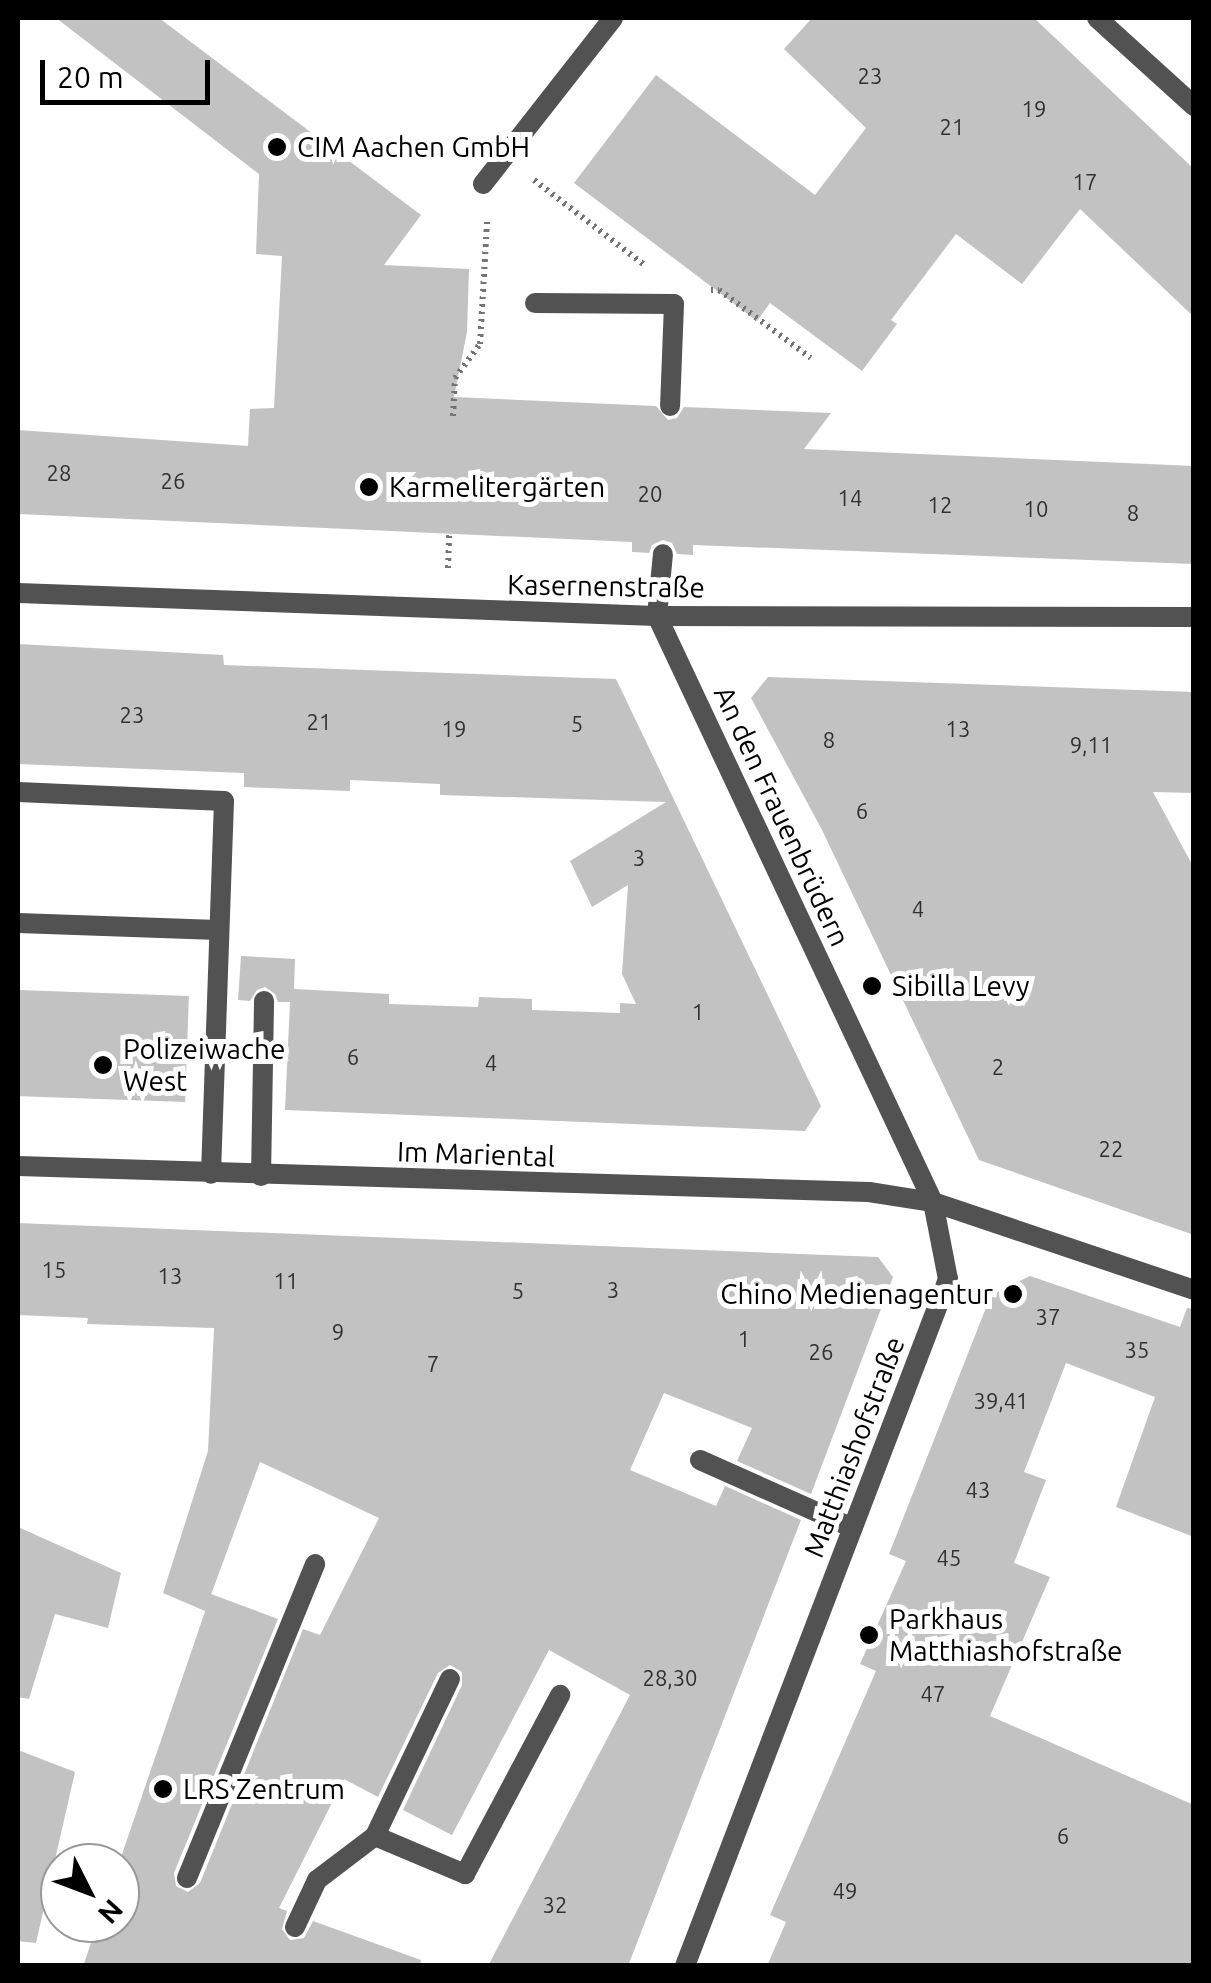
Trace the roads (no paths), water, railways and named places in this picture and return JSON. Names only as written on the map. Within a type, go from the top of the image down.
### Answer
[{"type":"street","points":[[482,184],[612,18]]},
{"type":"street","points":[[1097,18],[1194,106]]},
{"type":"street","points":[[536,304],[674,296],[670,406]]},
{"type":"street","points":[[657,616],[663,554]]},
{"type":"street","name":"Kasernenstraße","points":[[18,593],[657,616],[1194,617]]},
{"type":"street","name":"An den Frauenbrüdern","points":[[657,616],[933,1202]]},
{"type":"street","points":[[18,792],[224,801],[211,1174]]},
{"type":"street","points":[[18,923],[218,930]]},
{"type":"street","points":[[261,1176],[264,1001]]},
{"type":"street","name":"Im Mariental","points":[[18,1166],[870,1192],[933,1202]]},
{"type":"street","points":[[933,1202],[1194,1290]]},
{"type":"street","name":"Matthiashofstraße","points":[[685,1966],[948,1279],[933,1202]]},
{"type":"street","points":[[700,1460],[853,1528]]},
{"type":"street","points":[[187,1878],[314,1564]]},
{"type":"street","points":[[295,1928],[317,1880],[375,1836],[450,1679]]},
{"type":"street","points":[[375,1836],[465,1874],[560,1695]]},
{"type":"place","name":"CIM Aachen GmbH","points":[[277,147]]},
{"type":"place","name":"Karmelitergärten","points":[[369,487]]},
{"type":"place","name":"Sibilla Levy","points":[[872,986]]},
{"type":"place","name":"Polizeiwache West","points":[[103,1065]]},
{"type":"place","name":"Chino Medienagentur","points":[[1013,1294]]},
{"type":"place","name":"Parkhaus Matthiashofstraße","points":[[869,1635]]},
{"type":"place","name":"LRS Zentrum","points":[[163,1789]]}]
